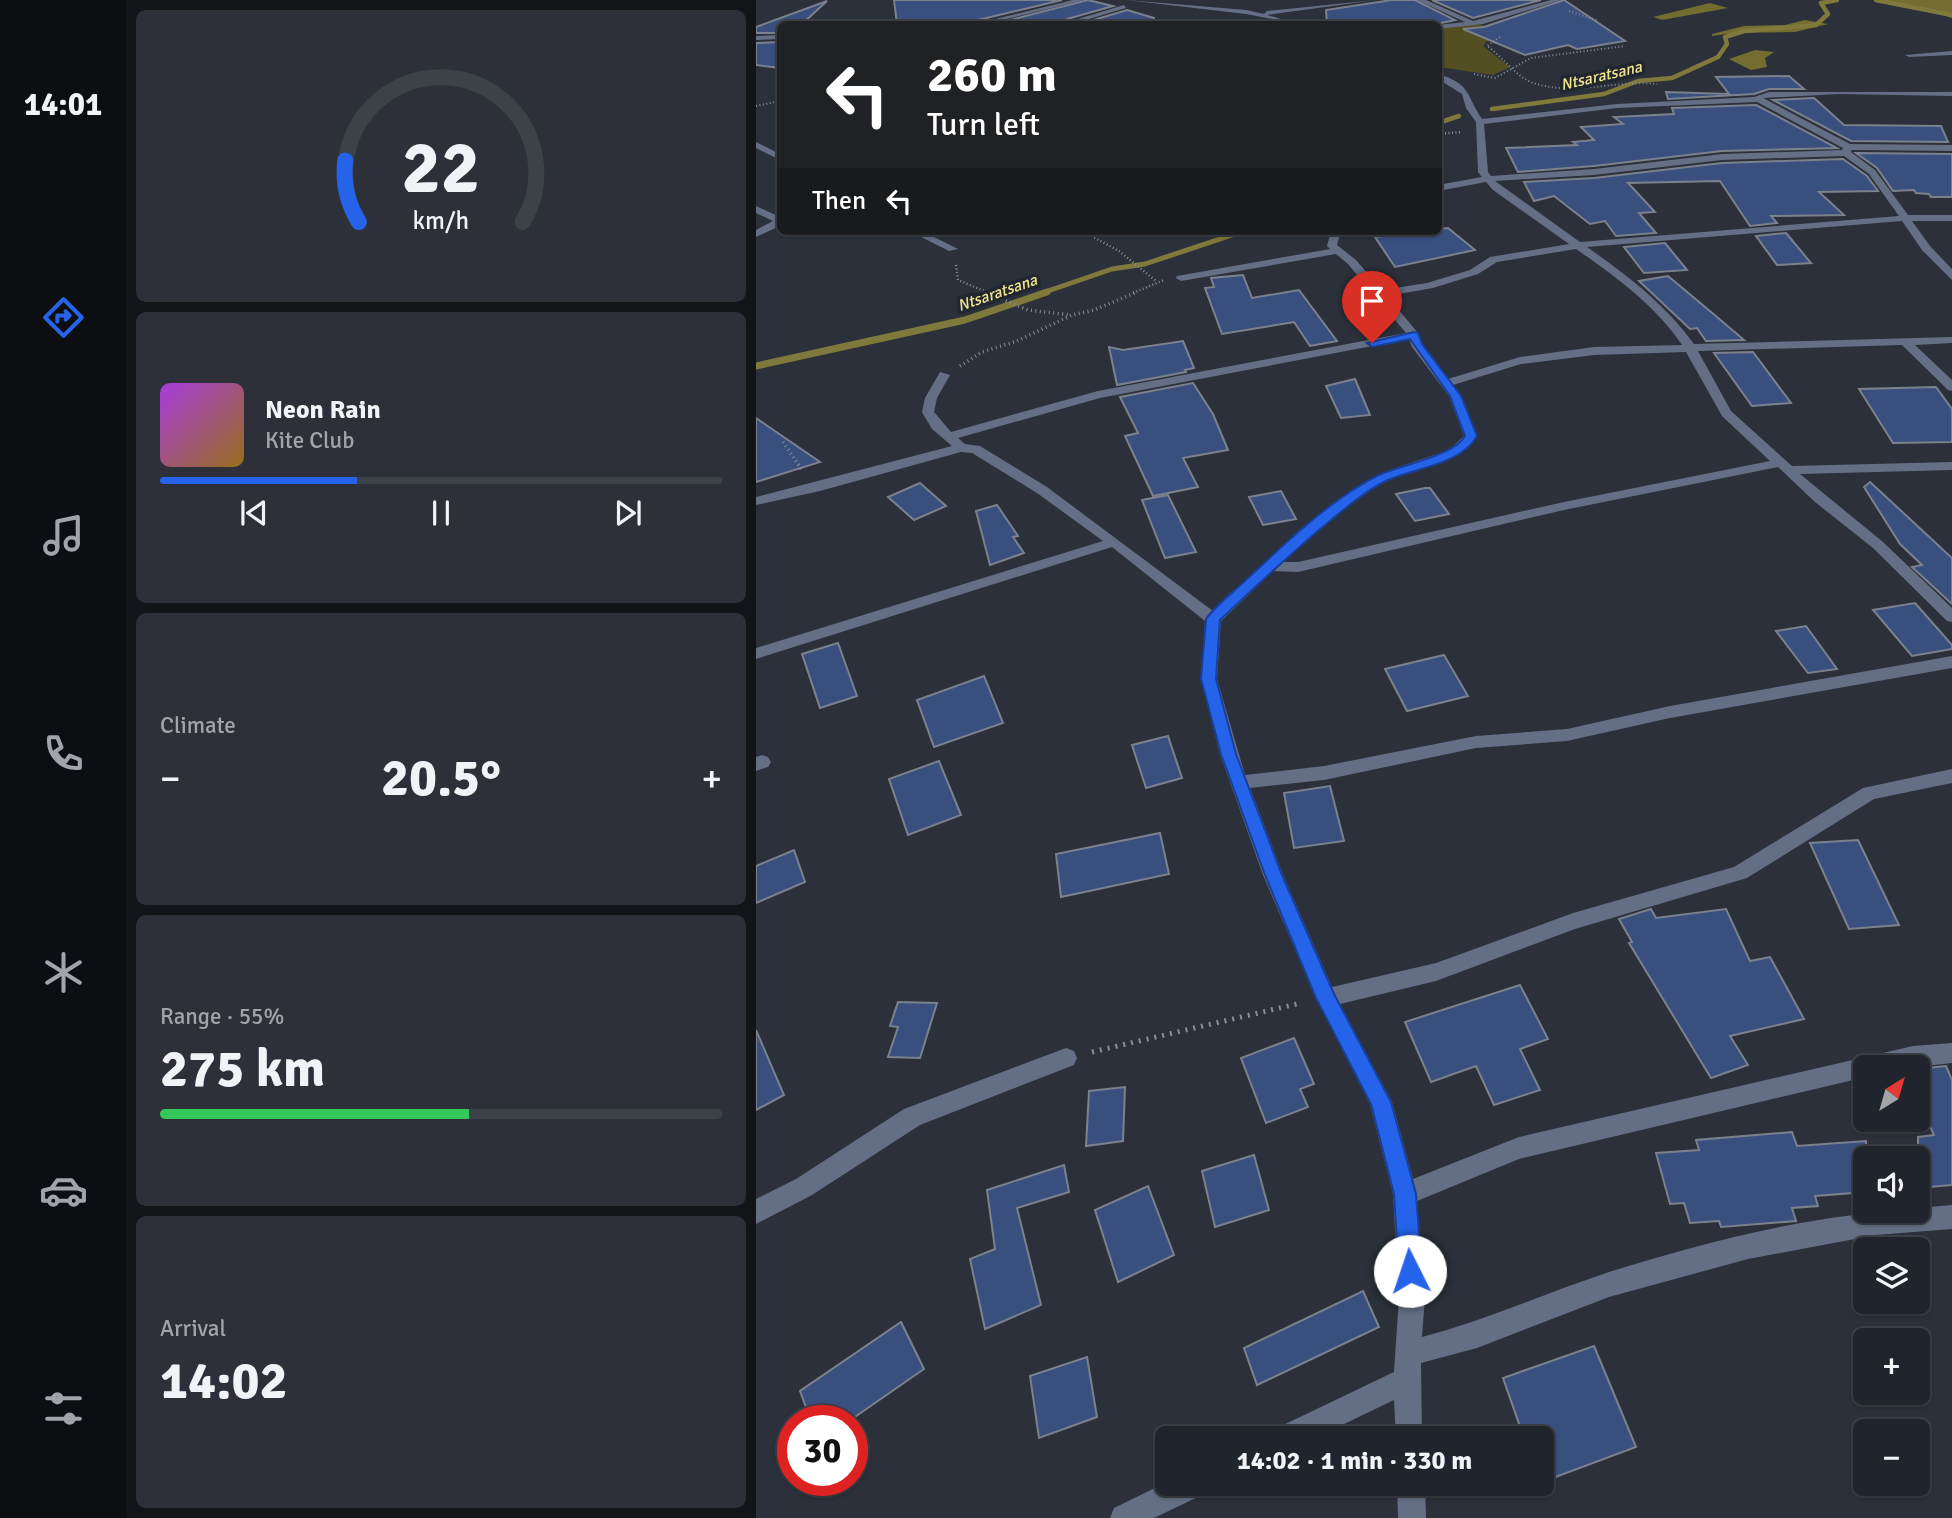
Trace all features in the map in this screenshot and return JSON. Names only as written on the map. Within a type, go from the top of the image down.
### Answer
[{"type":"street","points":[[1129,0],[1261,15],[1284,21]]},
{"type":"street","points":[[1170,5],[1194,0]]},
{"type":"street","points":[[1261,15],[1373,0]]},
{"type":"street","points":[[1420,0],[1476,22]]},
{"type":"street","points":[[1442,26],[1476,22],[1558,0]]},
{"type":"street","points":[[994,21],[1083,3],[1105,12]]},
{"type":"street","points":[[1075,21],[1124,7]]},
{"type":"street","points":[[756,38],[777,37]]},
{"type":"street","points":[[1909,55],[1952,53]]},
{"type":"street","points":[[1442,77],[1466,93],[1470,108],[1480,122],[1483,172],[1487,179],[1515,202],[1623,277],[1675,326],[1726,413],[1784,467],[1878,545],[1952,617]]},
{"type":"street","points":[[1759,99],[1758,97],[1769,94],[1952,94]]},
{"type":"street","points":[[1480,122],[1617,106],[1759,99],[1847,150],[1869,169],[1888,190],[1925,247],[1952,277]]},
{"type":"street","points":[[756,145],[777,156]]},
{"type":"street","points":[[1442,187],[1487,179],[1594,172],[1722,157],[1847,150],[1952,148]]},
{"type":"street","points":[[756,209],[777,220]]},
{"type":"street","points":[[1378,294],[1450,280],[1474,272],[1494,259],[1579,245],[1906,218],[1952,218]]},
{"type":"street","points":[[756,234],[777,224]]},
{"type":"street","points":[[923,235],[953,249]]},
{"type":"street","points":[[1335,235],[1332,246],[1352,262],[1414,335],[1416,345],[1446,383],[1464,416],[1471,436],[1466,444],[1443,457],[1382,478],[1307,532],[1213,619],[1209,679],[1228,754],[1273,875],[1326,998],[1381,1102],[1405,1194],[1412,1297],[1407,1367],[1409,1426]]},
{"type":"street","points":[[1181,278],[1338,251]]},
{"type":"street","points":[[951,436],[1098,395],[1414,335]]},
{"type":"street","points":[[1446,383],[1520,361],[1594,351],[1952,340]]},
{"type":"street","points":[[1905,341],[1952,387]]},
{"type":"street","points":[[944,375],[931,398],[928,412],[937,426],[961,448]]},
{"type":"street","points":[[756,500],[815,488],[961,448],[975,449],[1042,490],[1213,619]]},
{"type":"street","points":[[1272,566],[1298,566],[1564,506],[1784,467],[1952,466]]},
{"type":"street","points":[[756,654],[1114,542]]},
{"type":"street","points":[[1239,782],[1324,773],[1476,742],[1567,735],[1670,712],[1952,662]]},
{"type":"street","points":[[1326,998],[1436,972],[1573,921],[1740,873],[1869,793],[1952,776]]},
{"type":"street","points":[[1405,1194],[1519,1148],[1913,1056],[1952,1053]]},
{"type":"street","points":[[756,1212],[804,1187],[912,1117],[1066,1058]]},
{"type":"street","points":[[1307,1426],[1407,1367],[1477,1335],[1609,1284],[1748,1247],[1876,1223],[1952,1217]]},
{"type":"street","points":[[1124,1518],[1169,1496]]},
{"type":"street","points":[[1411,1496],[1412,1518]]},
{"type":"path","points":[[1476,22],[1508,32],[1487,46],[1516,67],[1527,79]]},
{"type":"path","points":[[1468,74],[1494,78],[1531,58],[1625,46]]},
{"type":"path","points":[[756,106],[777,102]]},
{"type":"path","points":[[1089,235],[1119,251],[1157,281]]},
{"type":"path","points":[[953,249],[958,280],[1028,310],[1072,315]]},
{"type":"path","points":[[944,375],[982,352],[1034,334],[1072,315],[1094,310],[1157,281],[1181,278]]},
{"type":"path","points":[[783,442],[815,488]]},
{"type":"path","points":[[1066,1058],[1326,998]]},
{"type":"shaded area","points":[[1882,0],[1952,0],[1952,18],[1916,6]]},
{"type":"shaded area","points":[[1710,3],[1728,8],[1662,20],[1653,17]]},
{"type":"shaded area","points":[[1805,20],[1828,24],[1795,32],[1712,36],[1744,26],[1785,25]]},
{"type":"shaded area","points":[[1478,24],[1497,30],[1483,46],[1510,67],[1493,75],[1442,67],[1442,28]]},
{"type":"shaded area","points":[[1755,50],[1774,52],[1765,58],[1767,67],[1751,70],[1729,59]]},
{"type":"building","points":[[894,0],[1062,0],[974,21],[897,21]]},
{"type":"building","points":[[1088,0],[1113,6],[1067,21],[1007,21]]},
{"type":"building","points":[[1392,0],[1415,0],[1455,20],[1442,23],[1327,21],[1326,10]]},
{"type":"building","points":[[1432,0],[1541,0],[1473,18]]},
{"type":"building","points":[[1564,0],[1625,41],[1577,49],[1568,45],[1525,55],[1463,29],[1484,27]]},
{"type":"building","points":[[827,1],[805,21],[777,21],[777,33],[756,33],[756,27]]},
{"type":"building","points":[[1127,10],[1154,18],[1154,21],[1090,21]]},
{"type":"building","points":[[777,42],[777,68],[756,65],[756,43]]},
{"type":"building","points":[[1789,76],[1804,89],[1769,89],[1754,94],[1668,99],[1666,92],[1729,94],[1716,77]]},
{"type":"building","points":[[1814,98],[1844,125],[1941,126],[1948,142],[1851,141],[1773,100]]},
{"type":"building","points":[[1756,105],[1837,148],[1722,151],[1518,172],[1506,148],[1577,145],[1573,142],[1594,140],[1581,127],[1623,124],[1614,117],[1674,114],[1672,108]]},
{"type":"building","points":[[1856,153],[1952,154],[1952,197],[1931,197],[1914,190],[1893,191],[1877,168]]},
{"type":"building","points":[[1843,159],[1867,176],[1878,191],[1819,192],[1844,215],[1771,216],[1777,223],[1750,226],[1720,181],[1628,183],[1655,212],[1639,213],[1656,233],[1616,236],[1605,221],[1590,224],[1554,196],[1534,201],[1524,182],[1594,178],[1722,163]]},
{"type":"building","points":[[1448,228],[1475,250],[1395,267],[1375,237],[1442,235],[1442,229]]},
{"type":"building","points":[[1786,233],[1811,263],[1777,265],[1756,236]]},
{"type":"building","points":[[1665,243],[1687,270],[1644,273],[1624,247]]},
{"type":"building","points":[[1243,275],[1252,298],[1299,290],[1337,341],[1310,346],[1294,322],[1222,334],[1205,288],[1214,287],[1211,278]]},
{"type":"building","points":[[1668,276],[1744,340],[1706,341],[1697,328],[1690,329],[1639,281]]},
{"type":"building","points":[[1183,341],[1194,368],[1185,370],[1186,372],[1117,385],[1109,347],[1123,350]]},
{"type":"building","points":[[1753,352],[1791,403],[1752,406],[1714,353]]},
{"type":"building","points":[[1355,379],[1370,415],[1341,418],[1326,386]]},
{"type":"building","points":[[1193,383],[1213,414],[1228,450],[1183,458],[1198,487],[1153,496],[1125,436],[1138,433],[1120,397]]},
{"type":"building","points":[[1936,387],[1952,409],[1952,442],[1893,443],[1859,389]]},
{"type":"building","points":[[756,418],[820,462],[756,482]]},
{"type":"building","points":[[1870,482],[1952,558],[1952,604],[1912,567],[1922,565],[1900,544],[1864,487]]},
{"type":"building","points":[[920,483],[946,506],[914,520],[888,497]]},
{"type":"building","points":[[1430,488],[1449,514],[1415,521],[1396,494]]},
{"type":"building","points":[[1281,491],[1296,519],[1263,525],[1249,497]]},
{"type":"building","points":[[1168,495],[1196,552],[1165,558],[1142,500]]},
{"type":"building","points":[[997,505],[1018,536],[1013,537],[1024,553],[990,565],[976,511]]},
{"type":"building","points":[[1915,603],[1952,645],[1952,649],[1912,656],[1873,610]]},
{"type":"building","points":[[1806,626],[1837,669],[1808,673],[1776,631]]},
{"type":"building","points":[[838,643],[857,696],[820,708],[802,654]]},
{"type":"building","points":[[1444,655],[1468,696],[1407,711],[1385,669]]},
{"type":"building","points":[[984,676],[1003,723],[934,747],[917,700]]},
{"type":"building","points":[[1168,736],[1182,778],[1146,788],[1132,745]]},
{"type":"building","points":[[939,761],[961,815],[908,835],[889,779]]},
{"type":"building","points":[[1330,786],[1344,841],[1294,848],[1284,793]]},
{"type":"building","points":[[1160,833],[1169,874],[1061,897],[1056,854]]},
{"type":"building","points":[[1858,840],[1899,925],[1849,929],[1810,843]]},
{"type":"building","points":[[794,850],[805,882],[756,903],[756,866]]},
{"type":"building","points":[[1651,909],[1656,918],[1726,909],[1750,961],[1770,957],[1804,1019],[1730,1036],[1748,1065],[1711,1078],[1629,943],[1632,942],[1619,919]]},
{"type":"building","points":[[1520,985],[1548,1039],[1520,1049],[1540,1090],[1494,1105],[1476,1066],[1431,1082],[1405,1022]]},
{"type":"building","points":[[898,1002],[937,1003],[920,1058],[888,1057],[898,1027],[890,1026]]},
{"type":"building","points":[[756,1030],[784,1095],[756,1110]]},
{"type":"building","points":[[1294,1038],[1314,1084],[1300,1089],[1308,1107],[1266,1123],[1241,1058]]},
{"type":"building","points":[[1946,1066],[1952,1080],[1952,1185],[1930,1187],[1930,1146],[1918,1146],[1918,1137],[1934,1135],[1930,1126],[1930,1068]]},
{"type":"building","points":[[1125,1087],[1123,1141],[1086,1146],[1089,1091]]},
{"type":"building","points":[[1792,1132],[1797,1146],[1866,1141],[1866,1146],[1853,1146],[1853,1193],[1815,1196],[1818,1206],[1792,1208],[1796,1221],[1721,1227],[1719,1221],[1690,1223],[1684,1203],[1670,1204],[1656,1153],[1699,1150],[1696,1140]]},
{"type":"building","points":[[1254,1155],[1269,1210],[1215,1227],[1202,1171]]},
{"type":"building","points":[[1064,1165],[1069,1192],[1017,1208],[1041,1305],[985,1329],[970,1259],[995,1249],[987,1190]]},
{"type":"building","points":[[1148,1186],[1174,1255],[1118,1282],[1095,1210]]},
{"type":"building","points":[[1363,1291],[1379,1327],[1257,1385],[1244,1348]]},
{"type":"building","points":[[901,1322],[924,1369],[868,1408],[868,1405],[805,1405],[800,1391]]},
{"type":"building","points":[[1594,1346],[1636,1447],[1554,1478],[1554,1426],[1520,1426],[1503,1378]]},
{"type":"building","points":[[1087,1357],[1097,1417],[1039,1438],[1030,1376]]},
{"type":"waterway","name":"Ntsaratsana","points":[[1492,109],[1604,94],[1638,81],[1672,78],[1718,57],[1727,44],[1725,37],[1744,31],[1816,25],[1828,14],[1821,3],[1837,0]]},
{"type":"waterway","name":"Ntsaratsana","points":[[1876,0],[1952,15]]},
{"type":"waterway","name":"Ntsaratsana","points":[[1442,122],[1459,116]]},
{"type":"waterway","name":"Ntsaratsana","points":[[1042,293],[1112,269],[1145,264],[1232,235]]},
{"type":"waterway","name":"Ntsaratsana","points":[[756,366],[965,320],[1047,292]]},
{"type":"route","points":[[1372,343],[1414,335],[1416,345],[1455,396],[1471,436],[1466,444],[1452,453],[1382,478],[1341,506],[1285,551],[1213,619],[1208,667],[1228,754],[1273,875],[1326,998],[1381,1102],[1405,1194],[1410,1271]]}]
